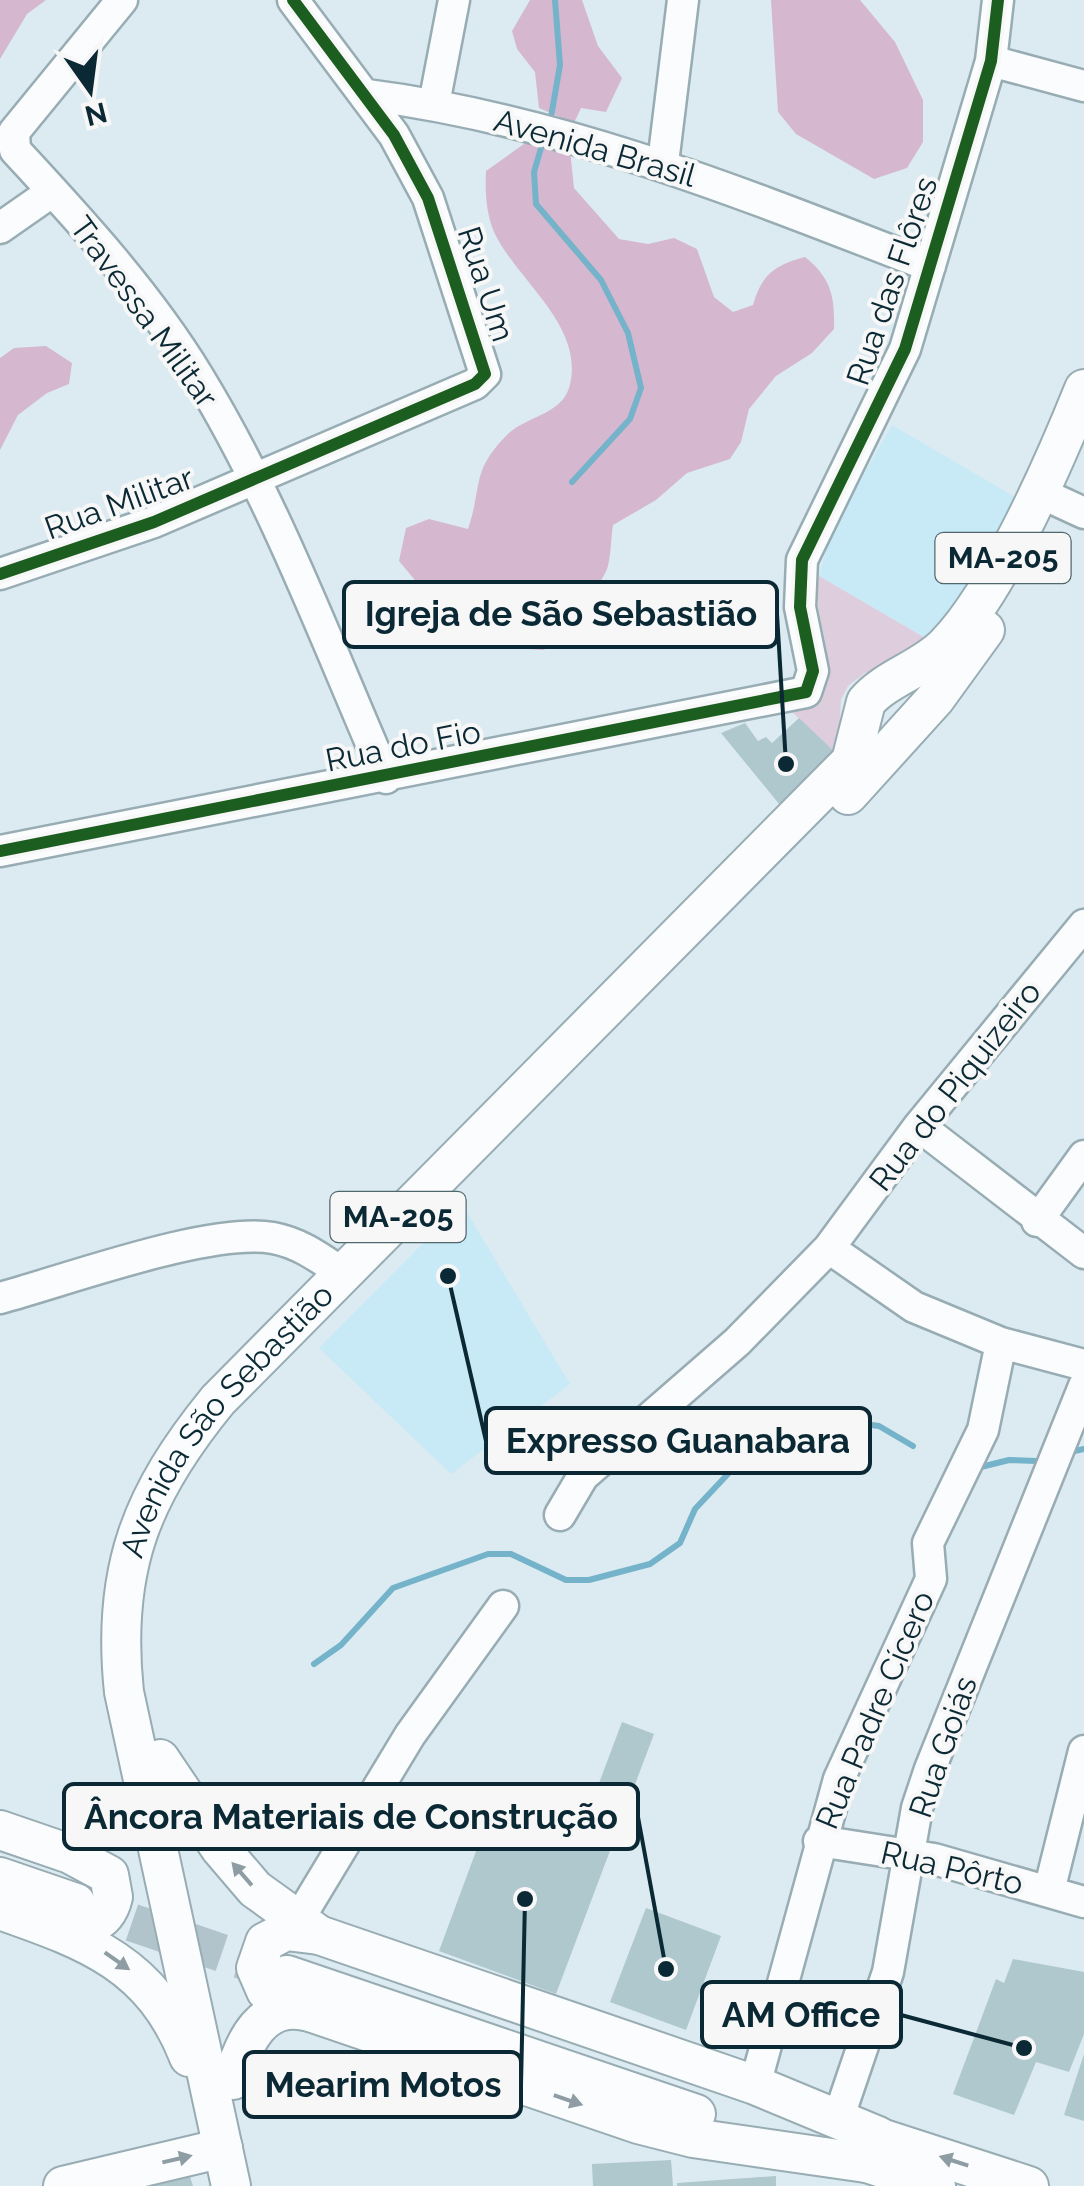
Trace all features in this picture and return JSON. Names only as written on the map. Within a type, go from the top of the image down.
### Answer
[{"type":"main road","name":"MA-205","points":[[870,704],[920,668],[956,634],[1035,499],[1084,389]]},
{"type":"main road","name":"Avenida São Sebastião","points":[[256,2186],[144,1687],[143,1606],[164,1521],[204,1448],[359,1281],[846,798],[958,671],[1071,507],[1084,442]]},
{"type":"main road","points":[[870,704],[894,690],[907,698],[913,712],[907,730]]},
{"type":"main road","name":"Avenida São Sebastião","points":[[223,2148],[148,1804],[120,1651],[124,1581],[137,1529],[159,1482],[195,1428],[342,1273],[852,762],[870,704]]},
{"type":"main road","points":[[160,1758],[238,1870],[299,1946],[755,2085],[838,2119],[872,2149],[936,2186]]},
{"type":"main road","points":[[76,1879],[96,1856],[122,1845],[140,1828],[148,1804]]},
{"type":"main road","points":[[0,1830],[76,1879]]},
{"type":"main road","points":[[0,1851],[76,1879]]},
{"type":"main road","points":[[0,1877],[76,1879],[109,1874],[114,1897],[108,1912],[81,1928],[14,1915]]},
{"type":"main road","points":[[14,1915],[102,1950],[153,1992],[186,2050],[223,2148],[231,2186]]},
{"type":"main road","points":[[872,2149],[667,2132],[310,2012],[266,1991],[257,1962],[266,1942],[280,1933],[299,1946],[670,2108],[872,2149],[1030,2186]]},
{"type":"main road","points":[[233,2080],[242,2048],[257,2026],[280,2013],[310,2012]]},
{"type":"main road","points":[[63,2186],[223,2148]]},
{"type":"street","name":"Travessa Militar","points":[[122,0],[14,132],[15,150],[109,255],[197,373],[256,480],[386,778]]},
{"type":"street","points":[[293,0],[367,95]]},
{"type":"street","points":[[434,104],[454,0]]},
{"type":"street","points":[[663,163],[683,0]]},
{"type":"street","name":"Rua das Flôres","points":[[811,686],[813,671],[798,586],[802,560],[904,349],[991,62],[998,0]]},
{"type":"street","points":[[991,62],[1084,86]]},
{"type":"street","name":"Avenida Brasil","points":[[367,95],[434,104],[663,163],[930,266]]},
{"type":"street","name":"Rua Um","points":[[256,480],[475,384],[485,374],[434,211],[394,135],[367,95]]},
{"type":"street","points":[[0,228],[53,191]]},
{"type":"street","name":"Rua Militar","points":[[0,574],[154,522],[256,480]]},
{"type":"street","name":"Rua do Fio","points":[[0,851],[800,697],[811,686]]},
{"type":"street","name":"Rua do Piquizeiro","points":[[560,1514],[583,1476],[737,1342],[829,1248],[920,1126],[1084,925]]},
{"type":"street","points":[[920,1126],[1084,1254]]},
{"type":"street","points":[[1037,1221],[1084,1156]]},
{"type":"street","points":[[0,1298],[210,1241],[246,1236],[296,1245],[342,1273]]},
{"type":"street","points":[[829,1248],[914,1308],[1001,1344],[1084,1365]]},
{"type":"street","name":"Rua Padre Cícero","points":[[755,2085],[839,1778],[931,1579],[928,1543],[984,1430],[1001,1344]]},
{"type":"street","name":"Rua Goiás","points":[[838,2119],[888,1972],[917,1808],[930,1768],[1084,1386]]},
{"type":"street","points":[[299,1946],[410,1735],[503,1606]]},
{"type":"street","points":[[1049,1891],[1084,1751]]},
{"type":"street","name":"Rua Pôrto","points":[[820,1841],[958,1865],[1084,1902]]},
{"type":"shaded area","points":[[0,0],[46,0],[27,14],[0,59]]},
{"type":"shaded area","points":[[530,0],[582,0],[598,46],[622,78],[606,112],[581,108],[574,123],[539,108],[535,72],[517,49],[512,31]]},
{"type":"shaded area","points":[[771,0],[860,0],[895,42],[923,100],[923,142],[907,168],[874,179],[796,134],[778,112]]},
{"type":"shaded area","points":[[531,139],[570,150],[574,188],[619,239],[648,244],[674,238],[697,249],[714,297],[733,312],[753,305],[771,272],[805,257],[826,280],[834,317],[834,329],[812,353],[776,376],[749,409],[741,442],[730,459],[687,473],[656,500],[613,525],[604,576],[544,650],[512,648],[419,585],[399,561],[406,528],[429,519],[468,529],[488,458],[509,433],[559,404],[569,388],[572,366],[559,324],[504,250],[488,210],[486,171]]},
{"type":"shaded area","points":[[46,346],[72,363],[69,384],[47,393],[18,415],[0,450],[0,358],[14,348]]},
{"type":"shaded area","points":[[892,425],[1020,500],[932,642],[819,576],[832,529]]},
{"type":"shaded area","points":[[819,576],[932,642],[906,663],[865,673],[848,686],[841,700],[838,755],[792,712],[818,700],[828,672],[818,607]]},
{"type":"shaded area","points":[[462,1204],[570,1384],[451,1474],[319,1348]]},
{"type":"building","points":[[799,718],[838,755],[784,810],[721,733],[745,723],[758,741],[766,737],[772,743]]},
{"type":"building","points":[[622,1722],[654,1734],[556,1994],[439,1951],[489,1816],[575,1847]]},
{"type":"building","points":[[646,1908],[721,1936],[686,2030],[610,2002]]},
{"type":"building","points":[[1013,1959],[1084,1972],[1084,2034],[1069,2072],[1036,2062],[1014,2115],[953,2094],[996,1979],[1004,1983]]},
{"type":"building","points":[[1084,2054],[1084,2121],[1064,2115]]},
{"type":"building","points":[[671,2160],[673,2186],[593,2186],[592,2164]]},
{"type":"building","points":[[188,2170],[193,2186],[125,2186]]},
{"type":"building","points":[[776,2176],[776,2186],[677,2186],[677,2183]]},
{"type":"waterway","points":[[551,117],[560,65],[555,0]]},
{"type":"waterway","points":[[541,148],[534,172],[536,204],[601,280],[628,333],[641,388],[630,419],[572,482]]},
{"type":"waterway","points":[[314,1664],[341,1645],[393,1588],[488,1554],[511,1554],[566,1580],[589,1580],[650,1564],[680,1543],[695,1509],[758,1442],[818,1411],[843,1421],[879,1426],[913,1446]]},
{"type":"waterway","points":[[1070,1452],[1084,1449]]},
{"type":"waterway","points":[[981,1467],[1009,1460],[1036,1461]]},
{"type":"tunnel","points":[[78,1904],[286,1975]]},
{"type":"cycle path","points":[[0,574],[154,522],[475,384],[485,374],[428,198],[394,135],[293,0]]},
{"type":"cycle path","points":[[0,851],[806,692],[813,671],[800,607],[802,560],[905,349],[991,61],[998,0]]},
{"type":"place","name":"Igreja de São Sebastião","points":[[786,764]]},
{"type":"place","name":"Expresso Guanabara","points":[[448,1276]]},
{"type":"place","name":"Mearim Motos","points":[[525,1899]]},
{"type":"place","name":"Âncora Materiais de Construção","points":[[666,1969]]},
{"type":"place","name":"AM Office","points":[[1024,2048]]}]
